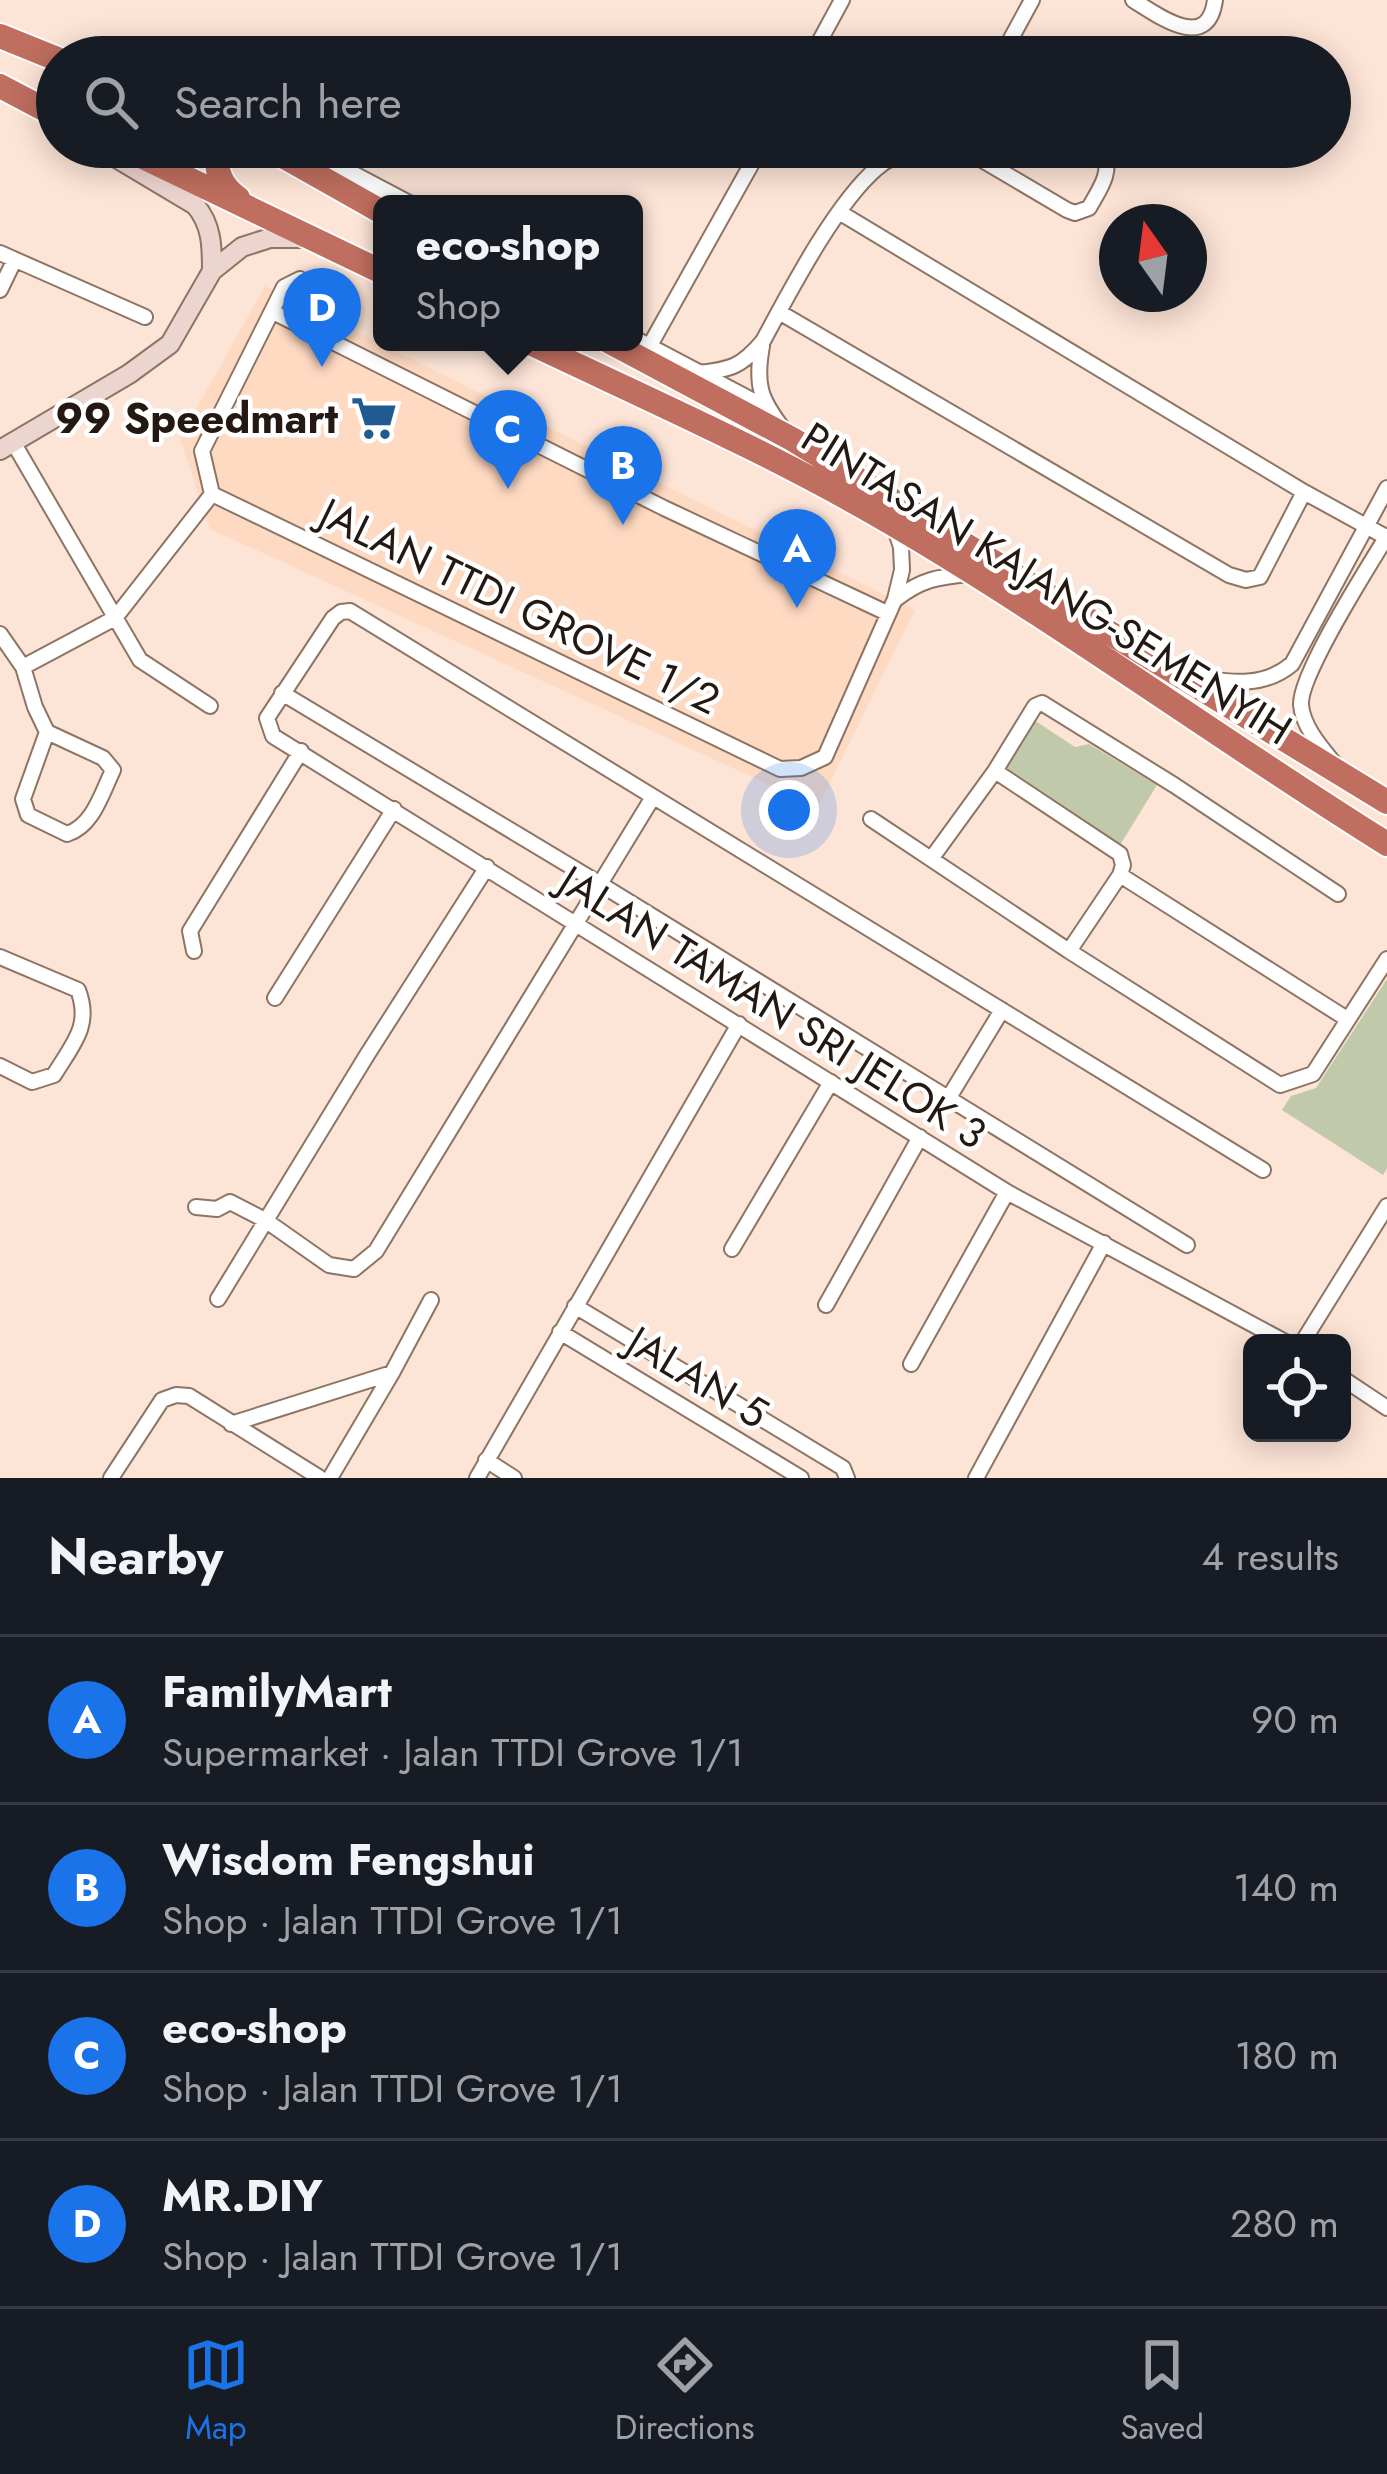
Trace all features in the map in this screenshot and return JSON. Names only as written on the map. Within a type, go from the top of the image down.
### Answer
[{"type":"highway","points":[[0,36],[36,50]]},
{"type":"highway","points":[[0,83],[36,95]]},
{"type":"highway","points":[[0,83],[36,104]]},
{"type":"highway","points":[[166,168],[373,268]]},
{"type":"highway","points":[[219,168],[220,178],[233,194],[265,216]]},
{"type":"highway","points":[[304,168],[373,207]]},
{"type":"highway","name":"PINTASAN KAJANG-SEMENYIH","points":[[547,351],[776,458],[894,524],[1387,844]]},
{"type":"highway","name":"PINTASAN KAJANG-SEMENYIH","points":[[627,351],[792,439],[1387,802]]},
{"type":"street","points":[[822,36],[842,0]]},
{"type":"street","points":[[1012,36],[1032,0]]},
{"type":"street","points":[[1133,0],[1190,28],[1211,17],[1215,0]]},
{"type":"street","points":[[133,168],[204,215],[212,271]]},
{"type":"street","points":[[343,168],[394,195]]},
{"type":"street","points":[[649,347],[748,168]]},
{"type":"street","points":[[698,373],[735,367],[749,358],[839,212],[876,168]]},
{"type":"street","points":[[996,168],[1076,212],[1089,208],[1107,168]]},
{"type":"street","points":[[839,212],[1304,492],[1386,536],[1303,689],[1301,708],[1309,728],[1344,774]]},
{"type":"street","points":[[211,706],[140,660],[5,442],[129,374],[170,344],[212,271],[242,247],[255,241],[309,238]]},
{"type":"street","points":[[0,290],[7,257],[145,317]]},
{"type":"street","points":[[23,667],[115,618],[212,494],[202,452],[284,287],[300,279]]},
{"type":"street","points":[[778,311],[1229,575],[1246,580],[1260,577],[1304,492]]},
{"type":"street","points":[[273,312],[685,518],[891,606]]},
{"type":"street","points":[[763,341],[760,391],[766,407],[792,439]]},
{"type":"street","points":[[643,343],[766,407]]},
{"type":"street","points":[[1175,675],[1246,682],[1279,674],[1292,664],[1387,488]]},
{"type":"street","name":"JALAN TTDI GROVE 1/2","points":[[212,494],[780,770],[825,758],[891,606]]},
{"type":"street","points":[[891,606],[902,569],[894,524]]},
{"type":"street","points":[[891,606],[917,583],[975,574]]},
{"type":"street","points":[[282,693],[333,618],[350,611],[1262,1170]]},
{"type":"street","points":[[0,634],[23,667],[47,732],[103,758],[112,770],[87,823],[68,834],[28,815],[23,799],[47,732]]},
{"type":"street","name":"JALAN TAMAN SRI JELOK 3","points":[[1187,1245],[282,693],[267,718],[273,736],[1007,1192],[1271,1334]]},
{"type":"street","points":[[931,859],[1035,706],[1042,704],[1338,894]]},
{"type":"street","points":[[194,951],[190,932],[301,751]]},
{"type":"street","points":[[995,771],[1120,854],[1120,875],[1069,951]]},
{"type":"street","points":[[196,1208],[217,1209],[230,1202],[266,1220],[329,1265],[355,1268],[376,1251],[653,797]]},
{"type":"street","points":[[275,998],[394,809]]},
{"type":"street","points":[[871,819],[1280,1085],[1313,1073],[1387,958]]},
{"type":"street","points":[[218,1299],[487,867]]},
{"type":"street","points":[[1120,875],[1347,1019]]},
{"type":"street","points":[[0,957],[77,991],[84,1006],[83,1024],[54,1075],[32,1082],[0,1066]]},
{"type":"street","points":[[948,1099],[1002,1010]]},
{"type":"street","points":[[477,1478],[739,1024]]},
{"type":"street","points":[[732,1250],[831,1082]]},
{"type":"street","points":[[826,1305],[920,1138]]},
{"type":"street","points":[[911,1364],[1007,1192]]},
{"type":"street","points":[[1308,1334],[1387,1206]]},
{"type":"street","points":[[976,1478],[1104,1243]]},
{"type":"street","points":[[330,1478],[431,1300]]},
{"type":"street","points":[[575,1306],[843,1468],[847,1478]]},
{"type":"street","name":"JALAN 5","points":[[560,1332],[801,1478]]},
{"type":"street","points":[[231,1424],[392,1373]]},
{"type":"street","points":[[1351,1384],[1387,1408]]},
{"type":"street","points":[[111,1477],[163,1400],[176,1395],[190,1396],[320,1478]]},
{"type":"street","points":[[486,1460],[514,1478]]},
{"type":"shaded area","points":[[265,286],[373,340],[373,351],[395,351],[915,610],[818,807],[210,529],[180,438]]},
{"type":"green space","points":[[1031,718],[1075,747],[1089,744],[1157,785],[1120,845],[1001,770]]},
{"type":"green space","points":[[1387,979],[1387,1168],[1383,1175],[1282,1110],[1291,1096],[1316,1088]]},
{"type":"place","name":"MR.DIY","points":[[322,367]]},
{"type":"place","name":"99 Speedmart","points":[[374,418]]},
{"type":"place","name":"eco-shop","points":[[508,489]]},
{"type":"place","name":"Wisdom Fengshui","points":[[623,525]]},
{"type":"place","name":"FamilyMart","points":[[797,608]]}]
